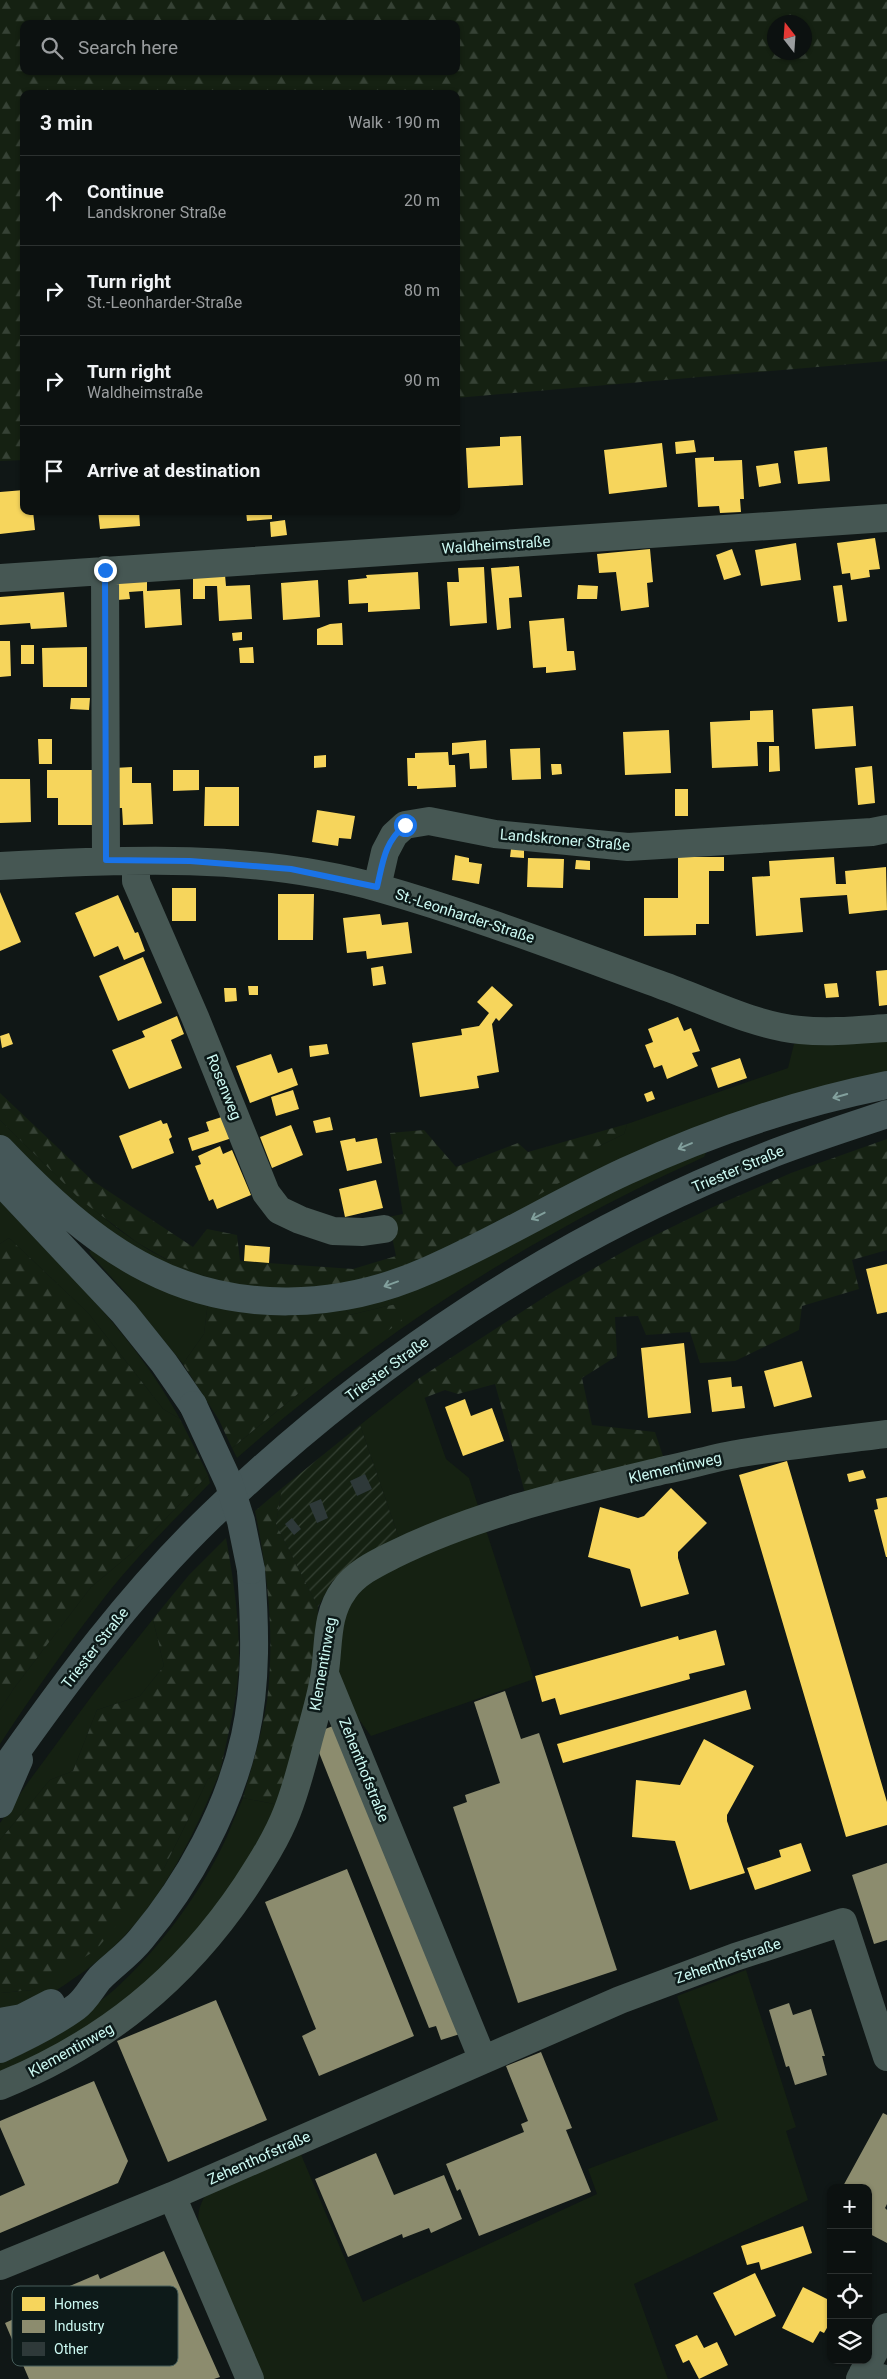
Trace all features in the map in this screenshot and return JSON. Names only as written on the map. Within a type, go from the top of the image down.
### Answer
[{"type":"main road","points":[[0,1149],[57,1204],[97,1237],[148,1269],[198,1289],[248,1300],[284,1302],[328,1300],[381,1288],[428,1271],[626,1172],[698,1141],[766,1117],[887,1084]]},
{"type":"main road","name":"Triester Straße","points":[[0,1775],[99,1640],[211,1515],[344,1400],[420,1344],[499,1291],[583,1242],[667,1199],[764,1156],[887,1114]]},
{"type":"main road","points":[[0,1181],[124,1313],[164,1363],[193,1405],[229,1484],[241,1521],[251,1570],[254,1617],[253,1679],[245,1736],[227,1794],[178,1892],[140,1941],[101,1978],[78,2006],[26,2037],[0,2049]]},
{"type":"main road","points":[[0,1804],[32,1730]]},
{"type":"main road","points":[[0,2022],[22,2018],[101,1978]]},
{"type":"street","name":"Waldheimstraße","points":[[0,578],[887,518]]},
{"type":"street","points":[[105,570],[106,860]]},
{"type":"street","name":"Landskroner Straße","points":[[377,887],[385,852],[394,835],[405,825],[429,821],[495,834],[628,847],[872,832],[887,829]]},
{"type":"street","name":"St.-Leonharder-Straße","points":[[0,866],[136,860],[190,861],[291,869],[377,887],[533,938],[759,1021],[798,1030],[844,1031],[887,1028]]},
{"type":"street","name":"Rosenweg","points":[[136,860],[136,880],[195,1016],[266,1193],[279,1210],[300,1220],[333,1231],[363,1232],[384,1229]]},
{"type":"street","name":"Klementinweg","points":[[0,2086],[28,2075],[78,2049],[119,2023],[156,1991],[199,1948],[234,1904],[265,1857],[286,1814],[300,1773],[325,1674],[330,1615],[344,1589],[364,1570],[409,1547],[480,1519],[592,1487],[740,1453],[887,1434]]},
{"type":"street","name":"Zehenthofstraße","points":[[325,1674],[483,2060]]},
{"type":"street","name":"Zehenthofstraße","points":[[0,2266],[172,2196],[620,2000],[735,1957],[843,1922],[887,2057]]},
{"type":"street","points":[[172,2196],[250,2379]]},
{"type":"street","points":[[869,2377],[887,2327]]},
{"type":"green space","points":[[0,0],[887,0],[887,361],[460,398],[460,90],[20,90],[20,460],[0,461]]},
{"type":"green space","points":[[887,1040],[887,1072],[489,1229],[496,1220],[597,1147],[624,1134],[627,1124],[788,1068],[794,1044]]},
{"type":"green space","points":[[0,1093],[93,1181],[193,1247],[207,1229],[237,1235],[240,1261],[353,1269],[396,1256],[388,1217],[403,1214],[390,1133],[424,1130],[456,1167],[518,1143],[528,1152],[627,1124],[624,1134],[597,1147],[593,1163],[496,1220],[489,1229],[399,1271],[328,1289],[253,1289],[210,1278],[175,1264],[138,1243],[82,1201],[0,1120]]},
{"type":"green space","points":[[0,1120],[66,1184],[119,1229],[155,1253],[210,1278],[176,1271],[101,1231],[0,1138]]},
{"type":"green space","points":[[887,1139],[887,1250],[852,1260],[859,1289],[802,1306],[799,1330],[735,1361],[700,1363],[690,1332],[646,1335],[638,1316],[615,1317],[617,1356],[582,1378],[592,1425],[655,1432],[664,1459],[525,1493],[495,1384],[458,1394],[445,1390],[424,1398],[418,1379],[554,1291],[635,1245],[713,1207],[791,1173]]},
{"type":"green space","points":[[707,1151],[704,1157],[579,1219],[518,1253],[459,1290],[345,1369],[237,1458],[232,1448],[305,1388],[396,1304],[350,1315],[343,1307],[636,1177]]},
{"type":"green space","points":[[0,1201],[120,1331],[142,1359],[180,1419],[163,1409],[88,1313],[9,1238],[0,1244]]},
{"type":"green space","points":[[9,1238],[88,1313],[163,1409],[180,1419],[208,1475],[134,1551],[91,1587],[14,1688],[0,1710],[0,1244]]},
{"type":"green space","points":[[96,1250],[208,1302],[204,1334],[183,1364],[89,1251]]},
{"type":"green space","points":[[208,1302],[343,1307],[350,1315],[396,1304],[402,1321],[305,1388],[232,1448],[219,1420],[183,1364],[204,1334]]},
{"type":"green space","points":[[418,1379],[446,1459],[469,1478],[478,1506],[399,1538],[360,1425]]},
{"type":"green space","points":[[360,1425],[399,1538],[351,1567],[332,1582],[318,1607],[276,1524],[282,1488]]},
{"type":"green space","points":[[208,1475],[210,1483],[142,1553],[90,1616],[50,1670],[0,1744],[0,1710],[14,1688],[91,1587],[134,1551]]},
{"type":"green space","points":[[282,1488],[276,1524],[318,1607],[317,1636],[310,1687],[280,1805],[243,1798],[265,1713],[269,1677],[270,1629],[267,1582],[255,1511]]},
{"type":"green space","points":[[486,1530],[534,1679],[371,1736],[344,1699],[337,1668],[343,1608],[374,1576]]},
{"type":"green space","points":[[226,1538],[238,1626],[239,1671],[230,1729],[220,1772],[208,1779],[164,1868],[96,1950],[32,1990],[0,1993],[0,1840],[50,1780],[73,1771],[97,1710],[140,1696],[164,1666],[153,1619],[189,1575]]},
{"type":"green space","points":[[153,1619],[164,1666],[140,1696],[97,1710],[73,1771],[50,1780],[0,1840],[0,1823],[29,1781],[94,1693]]},
{"type":"green space","points":[[220,1772],[179,1860],[144,1914],[123,1938],[99,1960],[51,1993],[42,1998],[0,2009],[0,1993],[32,1990],[164,1868],[208,1779]]},
{"type":"green space","points":[[243,1798],[280,1805],[227,1903],[128,2007],[0,2080],[0,2060],[59,2028],[101,2000],[130,1975],[160,1942],[199,1889],[210,1870]]},
{"type":"green space","points":[[746,1970],[796,2127],[786,2131],[808,2200],[634,2284],[668,2379],[263,2379],[199,2228],[199,2210],[207,2193],[300,2152],[363,2302],[597,2194],[588,2169],[718,2120],[677,1996]]},
{"type":"building: Homes","points":[[521,436],[523,485],[468,488],[466,448],[500,446],[500,437]]},
{"type":"building: Homes","points":[[694,440],[696,452],[676,454],[675,442]]},
{"type":"building: Homes","points":[[662,443],[667,487],[609,494],[604,450]]},
{"type":"building: Homes","points":[[827,447],[830,481],[798,484],[794,451]]},
{"type":"building: Homes","points":[[714,457],[714,461],[742,460],[744,499],[740,499],[741,512],[720,513],[719,506],[698,507],[695,458]]},
{"type":"building: Homes","points":[[778,463],[781,483],[759,487],[756,466]]},
{"type":"building: Homes","points":[[20,490],[20,515],[33,515],[35,530],[0,534],[0,492]]},
{"type":"building: Homes","points":[[98,515],[139,515],[140,526],[100,529]]},
{"type":"building: Homes","points":[[246,515],[272,515],[272,519],[247,521]]},
{"type":"building: Homes","points":[[285,520],[287,535],[271,537],[270,522]]},
{"type":"building: Homes","points":[[875,538],[880,569],[869,570],[870,577],[851,580],[850,573],[842,574],[837,543]]},
{"type":"building: Homes","points":[[796,543],[801,580],[761,586],[755,550]]},
{"type":"building: Homes","points":[[650,549],[653,582],[647,583],[649,607],[621,611],[616,572],[599,573],[597,554]]},
{"type":"building: Homes","points":[[732,549],[741,575],[724,580],[716,555]]},
{"type":"building: Homes","points":[[519,566],[522,597],[509,598],[511,628],[497,630],[491,568]]},
{"type":"building: Homes","points":[[484,567],[487,623],[450,626],[447,582],[459,582],[458,568]]},
{"type":"building: Homes","points":[[418,572],[420,609],[368,612],[368,603],[349,604],[348,580],[367,578],[366,575]]},
{"type":"building: Homes","points":[[225,575],[226,586],[250,585],[252,619],[219,621],[217,586],[205,586],[205,599],[193,599],[193,576]]},
{"type":"building: Homes","points":[[147,580],[147,591],[180,589],[182,625],[145,628],[143,591],[129,592],[130,599],[117,600],[116,581]]},
{"type":"building: Homes","points":[[318,580],[320,617],[283,620],[281,583]]},
{"type":"building: Homes","points":[[578,585],[598,586],[597,599],[577,599]]},
{"type":"building: Homes","points":[[842,585],[847,621],[838,622],[833,586]]},
{"type":"building: Homes","points":[[64,592],[67,627],[31,629],[30,623],[0,625],[0,597]]},
{"type":"building: Homes","points":[[564,618],[567,651],[574,651],[576,670],[546,673],[546,667],[533,668],[529,621]]},
{"type":"building: Homes","points":[[342,623],[343,645],[317,645],[317,629],[330,624]]},
{"type":"building: Homes","points":[[242,632],[242,640],[233,641],[232,633]]},
{"type":"building: Homes","points":[[0,641],[10,641],[11,676],[0,677]]},
{"type":"building: Homes","points":[[21,645],[34,645],[34,664],[21,664]]},
{"type":"building: Homes","points":[[87,647],[87,687],[43,687],[42,648]]},
{"type":"building: Homes","points":[[253,647],[254,663],[240,663],[239,648]]},
{"type":"building: Homes","points":[[71,698],[90,698],[89,710],[70,709]]},
{"type":"building: Homes","points":[[853,706],[856,746],[815,749],[812,709]]},
{"type":"building: Homes","points":[[773,710],[774,742],[757,742],[758,766],[712,768],[710,722],[750,720],[750,711]]},
{"type":"building: Homes","points":[[669,730],[671,773],[625,775],[623,732]]},
{"type":"building: Homes","points":[[38,739],[52,739],[52,764],[39,764]]},
{"type":"building: Homes","points":[[486,740],[487,768],[470,769],[469,753],[452,755],[452,743]]},
{"type":"building: Homes","points":[[769,746],[779,746],[780,771],[769,772]]},
{"type":"building: Homes","points":[[540,748],[541,779],[512,780],[510,749]]},
{"type":"building: Homes","points":[[448,752],[449,765],[455,765],[456,787],[417,789],[417,786],[408,786],[407,758],[415,758],[415,753]]},
{"type":"building: Homes","points":[[326,755],[326,767],[314,768],[314,756]]},
{"type":"building: Homes","points":[[551,764],[561,764],[562,774],[552,775]]},
{"type":"building: Homes","points":[[872,766],[875,803],[858,805],[855,768]]},
{"type":"building: Homes","points":[[132,767],[132,783],[151,783],[153,824],[123,825],[122,808],[115,808],[114,768]]},
{"type":"building: Homes","points":[[47,770],[93,770],[94,825],[58,825],[58,798],[47,798]]},
{"type":"building: Homes","points":[[173,770],[199,770],[199,790],[173,791]]},
{"type":"building: Homes","points":[[0,779],[30,779],[31,822],[0,823]]},
{"type":"building: Homes","points":[[205,787],[239,787],[239,826],[204,826]]},
{"type":"building: Homes","points":[[675,789],[688,789],[688,816],[675,816]]},
{"type":"building: Homes","points":[[317,810],[355,816],[351,839],[339,838],[338,846],[312,842]]},
{"type":"building: Homes","points":[[511,849],[524,849],[524,858],[510,857]]},
{"type":"building: Homes","points":[[455,855],[469,858],[469,862],[482,864],[479,884],[452,880]]},
{"type":"building: Homes","points":[[678,857],[724,857],[724,871],[709,871],[709,924],[696,924],[696,935],[644,936],[644,898],[678,898]]},
{"type":"building: Homes","points":[[834,857],[836,884],[846,884],[845,871],[886,867],[887,910],[849,914],[847,895],[800,898],[803,932],[756,936],[752,877],[770,876],[769,861]]},
{"type":"building: Homes","points":[[528,858],[564,859],[563,888],[527,887]]},
{"type":"building: Homes","points":[[576,860],[590,861],[590,870],[575,869]]},
{"type":"building: Homes","points":[[172,888],[196,888],[196,921],[172,921]]},
{"type":"building: Homes","points":[[0,892],[21,942],[0,951]]},
{"type":"building: Homes","points":[[278,894],[314,894],[313,940],[278,940]]},
{"type":"building: Homes","points":[[118,895],[135,933],[138,932],[145,951],[124,960],[118,946],[94,957],[75,913]]},
{"type":"building: Homes","points":[[380,914],[382,925],[408,922],[412,953],[367,959],[366,951],[347,953],[343,918]]},
{"type":"building: Homes","points":[[143,957],[162,1003],[118,1021],[99,976]]},
{"type":"building: Homes","points":[[383,966],[386,984],[373,986],[371,968]]},
{"type":"building: Homes","points":[[887,970],[887,1005],[879,1006],[876,971]]},
{"type":"building: Homes","points":[[837,983],[839,997],[826,998],[824,984]]},
{"type":"building: Homes","points":[[248,986],[258,986],[258,995],[249,995]]},
{"type":"building: Homes","points":[[492,986],[513,1005],[499,1021],[496,1018],[492,1024],[499,1072],[477,1076],[479,1088],[420,1097],[412,1043],[462,1035],[461,1029],[479,1026],[489,1013],[477,1002]]},
{"type":"building: Homes","points":[[224,988],[236,988],[237,1001],[225,1002]]},
{"type":"building: Homes","points":[[177,1016],[184,1034],[171,1040],[182,1068],[129,1089],[112,1050],[145,1037],[142,1031]]},
{"type":"building: Homes","points":[[678,1017],[684,1031],[691,1028],[700,1051],[692,1053],[698,1066],[667,1079],[662,1065],[654,1068],[645,1045],[653,1042],[648,1029]]},
{"type":"building: Homes","points":[[9,1033],[13,1044],[2,1048],[0,1036]]},
{"type":"building: Homes","points":[[327,1044],[329,1054],[310,1057],[309,1046]]},
{"type":"building: Homes","points":[[271,1054],[278,1073],[292,1068],[298,1085],[250,1103],[236,1066]]},
{"type":"building: Homes","points":[[740,1058],[747,1078],[718,1088],[711,1068]]},
{"type":"building: Homes","points":[[293,1090],[299,1109],[276,1116],[271,1097]]},
{"type":"building: Homes","points":[[652,1091],[655,1099],[647,1102],[644,1094]]},
{"type":"building: Homes","points":[[225,1116],[232,1138],[192,1151],[188,1138],[209,1131],[206,1122]]},
{"type":"building: Homes","points":[[330,1117],[333,1130],[316,1133],[313,1121]]},
{"type":"building: Homes","points":[[161,1120],[163,1124],[167,1123],[172,1137],[169,1139],[174,1153],[132,1169],[119,1136]]},
{"type":"building: Homes","points":[[291,1125],[303,1155],[272,1168],[260,1137]]},
{"type":"building: Homes","points":[[355,1138],[356,1142],[377,1138],[382,1163],[347,1171],[340,1141]]},
{"type":"building: Homes","points":[[220,1146],[223,1154],[232,1150],[251,1195],[217,1209],[213,1199],[209,1201],[195,1166],[201,1164],[198,1156]]},
{"type":"building: Homes","points":[[376,1180],[383,1208],[345,1217],[339,1189]]},
{"type":"building: Homes","points":[[245,1245],[270,1247],[269,1263],[244,1261]]},
{"type":"building: Homes","points":[[887,1264],[887,1312],[877,1314],[866,1269]]},
{"type":"building: Homes","points":[[684,1343],[691,1413],[648,1418],[641,1348]]},
{"type":"building: Homes","points":[[802,1361],[812,1397],[774,1407],[764,1371]]},
{"type":"building: Homes","points":[[731,1377],[732,1387],[742,1386],[745,1408],[712,1412],[708,1380]]},
{"type":"building: Homes","points":[[465,1399],[471,1416],[492,1408],[504,1441],[463,1456],[445,1407]]},
{"type":"building: Homes","points":[[787,1461],[887,1802],[887,1825],[846,1837],[739,1475]]},
{"type":"building: Homes","points":[[863,1470],[866,1478],[849,1482],[847,1474]]},
{"type":"building: Homes","points":[[671,1488],[707,1523],[678,1552],[678,1558],[689,1594],[641,1607],[630,1569],[588,1557],[600,1507],[638,1518],[644,1516]]},
{"type":"building: Homes","points":[[887,1497],[886,1557],[874,1510],[878,1509],[876,1499]]},
{"type":"building: Homes","points":[[716,1630],[725,1665],[689,1674],[690,1679],[560,1715],[555,1698],[542,1702],[535,1676],[678,1636],[679,1640]]},
{"type":"building: Homes","points":[[746,1690],[751,1709],[563,1763],[557,1744]]},
{"type":"building: Homes","points":[[704,1739],[754,1766],[727,1815],[727,1821],[745,1873],[690,1890],[675,1841],[632,1837],[636,1780],[680,1785]]},
{"type":"building: Homes","points":[[801,1843],[811,1871],[755,1890],[747,1868],[781,1857],[779,1850]]},
{"type":"building: Homes","points":[[803,2226],[812,2253],[761,2270],[759,2262],[747,2265],[741,2246]]},
{"type":"building: Homes","points":[[755,2273],[776,2316],[735,2336],[713,2293]]},
{"type":"building: Homes","points":[[803,2287],[827,2299],[827,2328],[824,2333],[820,2331],[813,2343],[782,2328]]},
{"type":"building: Homes","points":[[697,2335],[704,2348],[717,2342],[728,2365],[699,2379],[689,2360],[683,2363],[675,2345]]},
{"type":"building: Industry","points":[[505,1691],[521,1739],[539,1733],[617,1970],[518,2003],[453,1807],[467,1802],[465,1795],[500,1783],[474,1702]]},
{"type":"building: Industry","points":[[338,1724],[460,2034],[441,2040],[436,2026],[429,2028],[316,1745],[320,1731]]},
{"type":"building: Industry","points":[[887,1863],[887,1940],[874,1944],[852,1875]]},
{"type":"building: Industry","points":[[347,1869],[414,2036],[319,2076],[302,2036],[316,2029],[265,1902]]},
{"type":"building: Industry","points":[[216,2000],[267,2120],[168,2162],[117,2041]]},
{"type":"building: Industry","points":[[789,2003],[793,2015],[811,2009],[825,2056],[822,2056],[827,2075],[795,2085],[789,2066],[786,2067],[769,2010]]},
{"type":"building: Industry","points":[[541,2052],[572,2128],[566,2130],[591,2192],[479,2236],[460,2189],[457,2191],[446,2164],[524,2132],[521,2124],[528,2121],[506,2066]]},
{"type":"building: Industry","points":[[94,2081],[128,2161],[118,2183],[0,2233],[0,2196],[25,2185],[0,2127],[0,2121]]},
{"type":"building: Industry","points":[[883,2113],[887,2115],[887,2204],[885,2208],[887,2210],[887,2243],[872,2235],[872,2184],[844,2184]]},
{"type":"building: Industry","points":[[376,2153],[394,2195],[444,2175],[462,2219],[431,2233],[429,2228],[403,2238],[402,2234],[348,2257],[315,2179]]},
{"type":"building: Industry","points":[[164,2251],[220,2377],[214,2379],[29,2379],[23,2366],[178,2366],[178,2286],[70,2286],[98,2274],[100,2279]]},
{"type":"building: Industry","points":[[12,2320],[12,2339],[5,2323]]},
{"type":"building: Other","points":[[365,1474],[372,1489],[357,1496],[350,1481]]},
{"type":"building: Other","points":[[321,1499],[328,1518],[317,1523],[309,1504]]},
{"type":"building: Other","points":[[292,1518],[301,1529],[294,1535],[285,1524]]},
{"type":"route","points":[[105,570],[106,860],[190,861],[291,869],[377,887],[385,852],[394,835],[405,825]]}]
